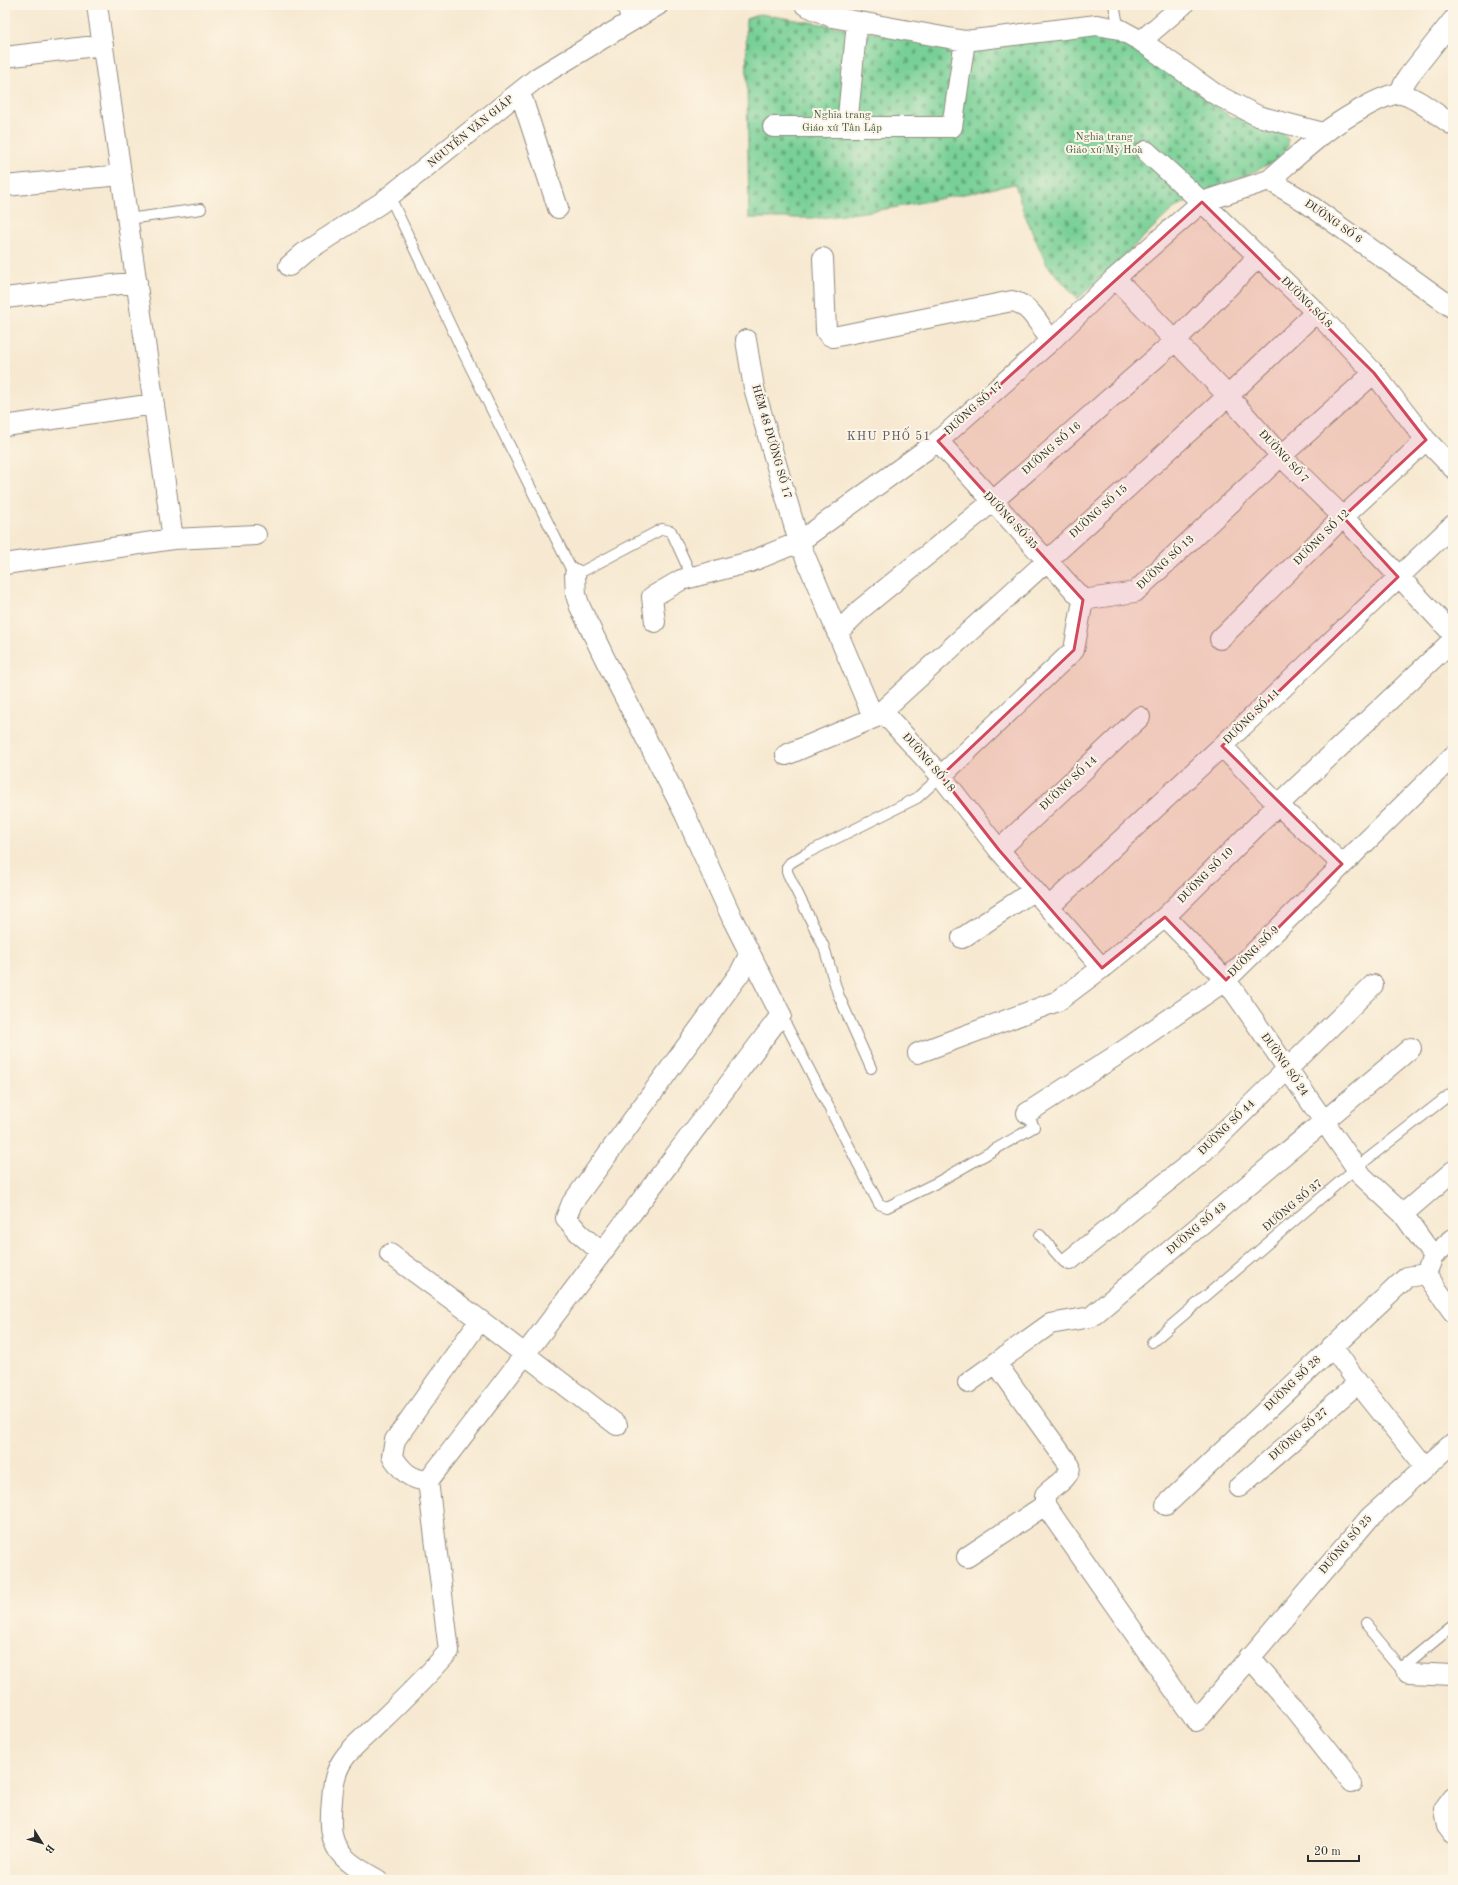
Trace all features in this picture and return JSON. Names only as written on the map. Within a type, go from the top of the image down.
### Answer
[{"type":"street","points":[[97,5],[173,539]]},
{"type":"street","name":"NGUYỄN VĂN GIÁP","points":[[288,266],[305,252],[390,197],[537,78],[624,14],[658,5]]},
{"type":"street","points":[[805,5],[832,18],[965,41],[1097,25],[1119,29],[1141,42],[1215,94],[1252,113],[1323,133]]},
{"type":"street","points":[[1141,42],[1182,5]]},
{"type":"street","points":[[1399,93],[1408,77],[1453,20]]},
{"type":"street","points":[[847,127],[857,22]]},
{"type":"street","points":[[773,127],[952,127],[965,41]]},
{"type":"street","points":[[5,57],[103,45]]},
{"type":"street","points":[[520,92],[558,208]]},
{"type":"street","points":[[1202,202],[1269,180],[1323,133],[1379,98],[1390,94],[1399,93],[1409,96],[1453,125]]},
{"type":"street","name":"ĐƯỜNG SỐ 8","points":[[1146,151],[1202,202],[1316,312],[1374,373],[1426,440],[1453,468]]},
{"type":"street","points":[[5,186],[121,174]]},
{"type":"street","name":"ĐƯỜNG SỐ 6","points":[[1269,180],[1304,201],[1453,308]]},
{"type":"street","name":"ĐƯỜNG SỐ 17","points":[[655,622],[652,597],[681,580],[750,562],[799,542],[938,442],[1051,341],[1115,278],[1202,202]]},
{"type":"street","name":"ĐƯỜNG SỐ 16","points":[[837,633],[861,609],[992,502],[1174,342],[1258,257]]},
{"type":"street","points":[[823,258],[826,331],[833,337],[1012,300],[1020,302],[1026,308],[1051,341]]},
{"type":"street","name":"ĐƯỜNG SỐ 7","points":[[1115,278],[1174,342],[1228,396],[1281,456],[1343,517],[1453,634]]},
{"type":"street","points":[[5,298],[137,282]]},
{"type":"street","name":"ĐƯỜNG SỐ 15","points":[[786,755],[879,714],[1046,560],[1228,396],[1316,312]]},
{"type":"street","name":"HẺM 48 ĐƯỜNG SỐ 17","points":[[746,340],[754,388],[799,542]]},
{"type":"street","name":"ĐƯỜNG SỐ 13","points":[[1083,600],[1135,592],[1281,456],[1374,373]]},
{"type":"street","points":[[5,426],[154,404]]},
{"type":"street","name":"ĐƯỜNG SỐ 12","points":[[1220,639],[1343,517],[1426,440]]},
{"type":"street","name":"ĐƯỜNG SỐ 35","points":[[938,442],[1083,600]]},
{"type":"street","name":"ĐƯỜNG SỐ 11","points":[[1049,907],[1222,746],[1453,524]]},
{"type":"street","points":[[5,564],[173,539],[256,535]]},
{"type":"street","name":"ĐƯỜNG SỐ 18","points":[[799,542],[869,706],[879,714],[941,776],[999,850],[1102,968]]},
{"type":"street","points":[[378,1880],[352,1865],[340,1854],[331,1838],[330,1818],[332,1794],[335,1772],[345,1756],[424,1680],[449,1652],[428,1481],[526,1355],[601,1252],[781,1016],[733,920],[685,814],[580,607],[576,595],[575,574]]},
{"type":"street","points":[[941,776],[1074,650],[1083,600]]},
{"type":"street","name":"ĐƯỜNG SỐ 10","points":[[918,1053],[1058,1001],[1102,968],[1165,917],[1278,805],[1453,640]]},
{"type":"street","name":"ĐƯỜNG SỐ 14","points":[[999,850],[1140,717]]},
{"type":"street","points":[[1222,746],[1278,805],[1342,864]]},
{"type":"street","name":"ĐƯỜNG SỐ 9","points":[[1027,1113],[1120,1053],[1226,980],[1453,756]]},
{"type":"street","points":[[962,938],[1034,891]]},
{"type":"street","name":"ĐƯỜNG SỐ 24","points":[[1165,917],[1226,980],[1362,1176],[1403,1214],[1430,1265]]},
{"type":"street","points":[[601,1252],[579,1233],[566,1218],[572,1203],[740,973],[750,953]]},
{"type":"street","name":"ĐƯỜNG SỐ 44","points":[[1070,1260],[1199,1156],[1373,984]]},
{"type":"street","name":"ĐƯỜNG SỐ 43","points":[[968,1383],[1050,1324],[1091,1317],[1243,1191],[1323,1121],[1411,1048]]},
{"type":"street","points":[[1403,1214],[1453,1172]]},
{"type":"street","points":[[1453,1239],[1430,1265],[1453,1312]]},
{"type":"street","points":[[390,1254],[480,1320],[617,1425]]},
{"type":"street","name":"ĐƯỜNG SỐ 28","points":[[1166,1505],[1332,1346],[1407,1277],[1430,1265]]},
{"type":"street","points":[[428,1481],[419,1480],[404,1473],[392,1456],[395,1440],[480,1320]]},
{"type":"street","points":[[1332,1346],[1358,1383],[1425,1467]]},
{"type":"street","points":[[966,1557],[1045,1505],[1045,1495],[1070,1471],[1070,1466],[996,1363]]},
{"type":"street","name":"ĐƯỜNG SỐ 27","points":[[1240,1487],[1358,1383]]},
{"type":"street","name":"ĐƯỜNG SỐ 25","points":[[1045,1505],[1196,1721],[1249,1657],[1370,1517],[1453,1443]]},
{"type":"street","points":[[1249,1657],[1291,1705],[1351,1781]]},
{"type":"street","points":[[1408,1673],[1453,1675]]},
{"type":"street","points":[[1453,1798],[1444,1810],[1447,1825],[1453,1833]]},
{"type":"lane","points":[[1114,5],[1119,29]]},
{"type":"lane","points":[[390,197],[462,350],[570,567],[575,574],[662,529],[671,531],[692,577]]},
{"type":"lane","points":[[128,219],[201,209]]},
{"type":"lane","points":[[871,1068],[838,994],[824,947],[787,872],[787,867],[790,863],[805,854],[917,798],[941,776]]},
{"type":"lane","points":[[781,1016],[879,1204],[883,1207],[887,1208],[912,1196],[1034,1127],[1027,1113]]},
{"type":"lane","name":"ĐƯỜNG SỐ 37","points":[[1152,1342],[1356,1168],[1453,1092]]},
{"type":"lane","points":[[1040,1234],[1064,1262],[1070,1260]]},
{"type":"lane","points":[[1365,1624],[1402,1668],[1453,1626]]},
{"type":"highlighted area","points":[[1202,202],[1374,373],[1426,440],[1343,517],[1398,577],[1222,746],[1342,864],[1226,980],[1165,917],[1102,968],[999,850],[941,776],[1074,650],[1083,600],[938,441]]},
{"type":"green space","points":[[760,14],[981,50],[998,43],[1084,35],[1110,38],[1135,48],[1230,116],[1280,131],[1288,139],[1288,148],[1275,161],[1252,173],[1203,192],[1173,209],[1078,299],[1047,265],[1024,213],[1015,184],[892,208],[822,218],[749,218],[746,19]]},
{"type":"district","name":"KHU PHỐ 51","points":[[889,437]]},
{"type":"park label","name":"Nghĩa trang Giáo xứ Tân Lập","points":[[842,121]]},
{"type":"park label","name":"Nghĩa trang Giáo xứ Mỹ Hoà","points":[[1104,143]]}]
